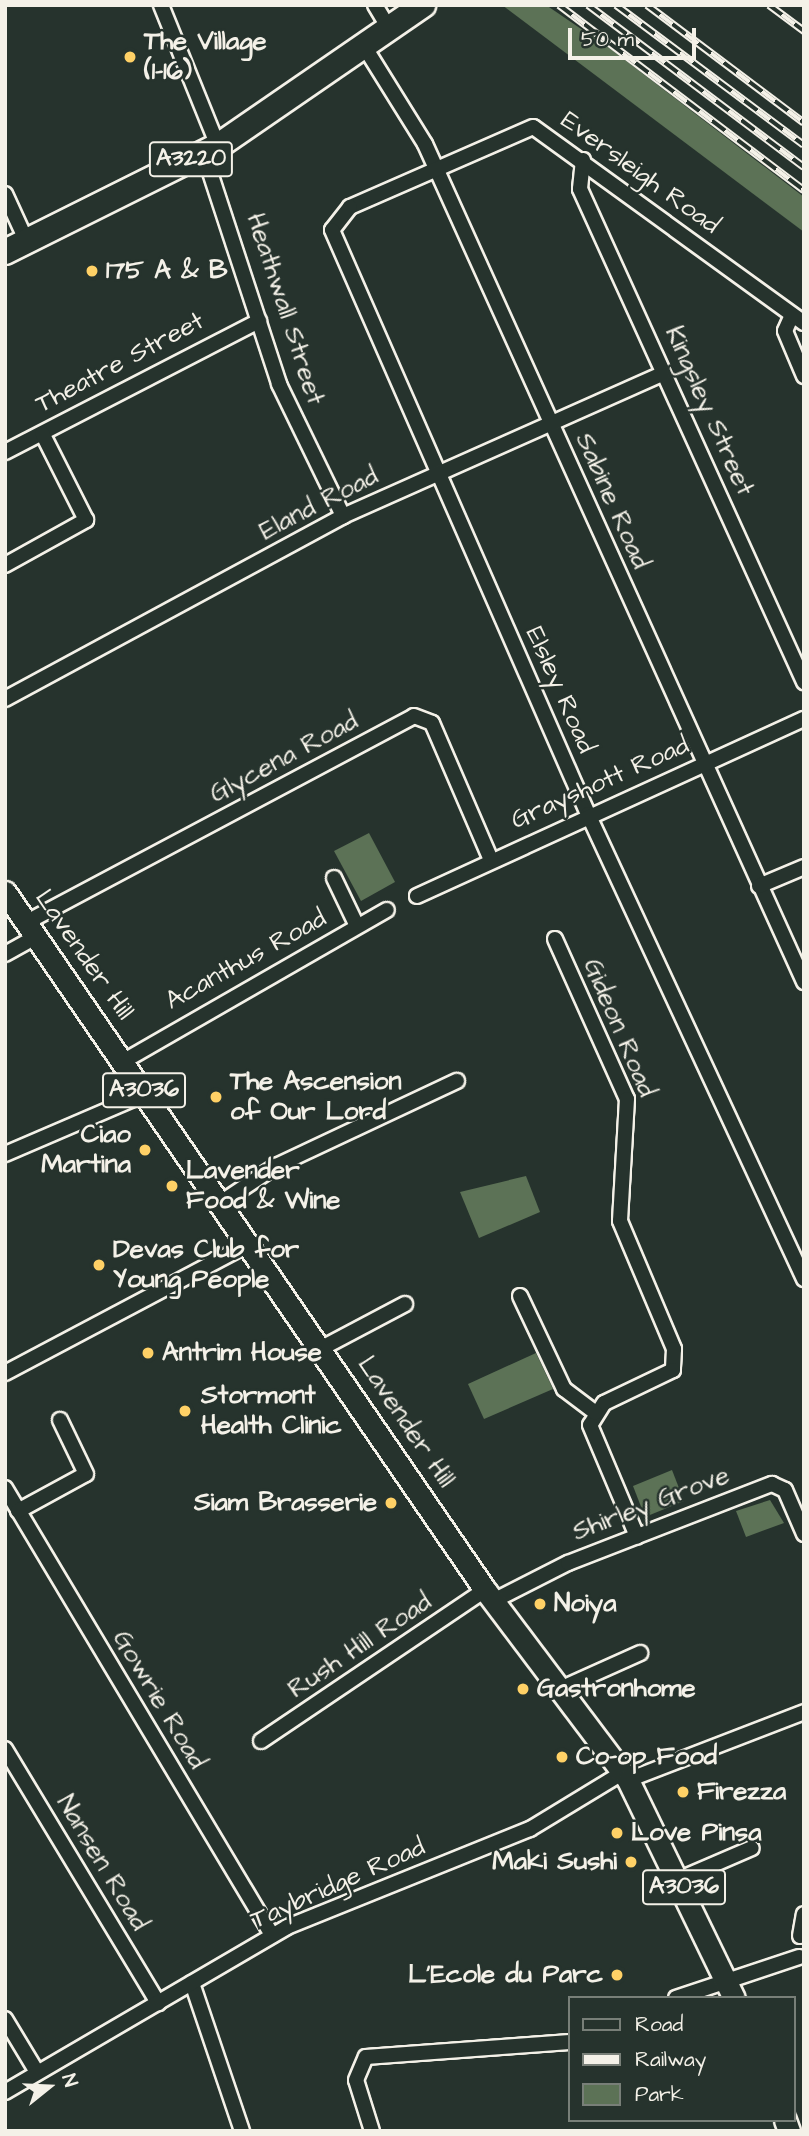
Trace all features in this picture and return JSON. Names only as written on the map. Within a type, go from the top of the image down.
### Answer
[{"type":"highway","name":"A3220","points":[[16,247],[211,150],[423,5]]},
{"type":"main road","name":"Lavender Hill","points":[[5,892],[146,1093],[247,1245],[322,1348],[489,1596],[625,1776],[680,1879],[730,1990]]},
{"type":"street","name":"Heathwall Street","points":[[161,5],[211,150],[279,384],[343,516]]},
{"type":"street","points":[[375,5],[389,28]]},
{"type":"street","name":"Sabine Road","points":[[365,47],[404,104],[435,167],[702,764],[804,982]]},
{"type":"street","name":"Eversleigh Road","points":[[435,167],[529,127],[583,160],[798,319]]},
{"type":"street","name":"Kingsley Street","points":[[583,160],[580,190],[804,682]]},
{"type":"street","name":"Elsley Road","points":[[435,167],[350,206],[332,230],[437,475],[588,814],[804,1279]]},
{"type":"street","points":[[5,194],[16,247]]},
{"type":"street","points":[[798,319],[785,331],[804,376]]},
{"type":"street","name":"Theatre Street","points":[[5,452],[259,321]]},
{"type":"street","name":"Eland Road","points":[[5,699],[343,516],[664,373]]},
{"type":"street","points":[[5,565],[86,520],[42,433]]},
{"type":"street","name":"Glycena Road","points":[[5,954],[32,929],[414,716],[432,723],[491,860]]},
{"type":"street","name":"Grayshott Road","points":[[417,896],[588,814],[804,719]]},
{"type":"street","points":[[759,886],[804,867]]},
{"type":"street","name":"Acanthus Road","points":[[334,878],[357,926]]},
{"type":"street","name":"Acanthus Road","points":[[124,1061],[387,910]]},
{"type":"street","name":"Gideon Road","points":[[555,939],[627,1099],[620,1221],[675,1360],[664,1378],[595,1412]]},
{"type":"street","points":[[219,1204],[276,1166],[457,1081]]},
{"type":"street","points":[[5,1154],[146,1093]]},
{"type":"street","points":[[5,1373],[247,1245]]},
{"type":"street","points":[[520,1296],[564,1389],[595,1412],[592,1436],[637,1536]]},
{"type":"street","points":[[322,1348],[405,1304]]},
{"type":"street","points":[[18,1511],[86,1474],[60,1420]]},
{"type":"street","name":"Shirley Grove","points":[[489,1596],[776,1484],[788,1496],[804,1534]]},
{"type":"street","name":"Gowrie Road","points":[[5,1488],[272,1935]]},
{"type":"street","name":"Rush Hill Road","points":[[261,1741],[489,1596]]},
{"type":"street","points":[[560,1689],[640,1653]]},
{"type":"street","name":"Taybridge Road","points":[[5,2092],[272,1935],[530,1829],[625,1776],[804,1712]]},
{"type":"street","name":"Nansen Road","points":[[5,1749],[158,2003]]},
{"type":"street","points":[[680,1879],[751,1848]]},
{"type":"street","points":[[800,1936],[804,1914]]},
{"type":"street","points":[[690,1996],[730,1990],[799,1957]]},
{"type":"street","points":[[192,1983],[242,2131]]},
{"type":"street","points":[[5,2019],[37,2072]]},
{"type":"street","points":[[372,2131],[356,2080],[366,2057],[568,2042]]},
{"type":"green space","points":[[502,5],[546,5],[612,50],[804,197],[804,232]]},
{"type":"green space","points":[[369,833],[395,882],[361,901],[334,851]]},
{"type":"green space","points":[[526,1176],[540,1212],[479,1238],[460,1192]]},
{"type":"green space","points":[[536,1353],[553,1389],[484,1419],[468,1384]]},
{"type":"green space","points":[[672,1470],[684,1501],[645,1517],[633,1486]]},
{"type":"green space","points":[[770,1500],[784,1523],[746,1537],[736,1511]]},
{"type":"railway","points":[[559,5],[804,190]]},
{"type":"railway","points":[[588,5],[804,167]]},
{"type":"railway","points":[[616,5],[804,145]]},
{"type":"railway","points":[[647,5],[804,123]]},
{"type":"railway","points":[[769,5],[804,31]]},
{"type":"place","name":"The Village (1-16)","points":[[130,57]]},
{"type":"place","name":"175 A & B","points":[[92,271]]},
{"type":"place","name":"The Ascension of Our Lord","points":[[216,1097]]},
{"type":"place","name":"Ciao Martina","points":[[145,1150]]},
{"type":"place","name":"Lavender Food & Wine","points":[[172,1186]]},
{"type":"place","name":"Devas Club for Young People","points":[[99,1265]]},
{"type":"place","name":"Antrim House","points":[[148,1353]]},
{"type":"place","name":"Stormont Health Clinic","points":[[185,1411]]},
{"type":"place","name":"Siam Brasserie","points":[[391,1503]]},
{"type":"place","name":"Noiya","points":[[540,1604]]},
{"type":"place","name":"Gastronhome","points":[[523,1689]]},
{"type":"place","name":"Co-op Food","points":[[562,1757]]},
{"type":"place","name":"Firezza","points":[[683,1792]]},
{"type":"place","name":"Love Pinsa","points":[[617,1833]]},
{"type":"place","name":"Maki Sushi","points":[[631,1862]]},
{"type":"place","name":"L'Ecole du Parc","points":[[617,1975]]}]
